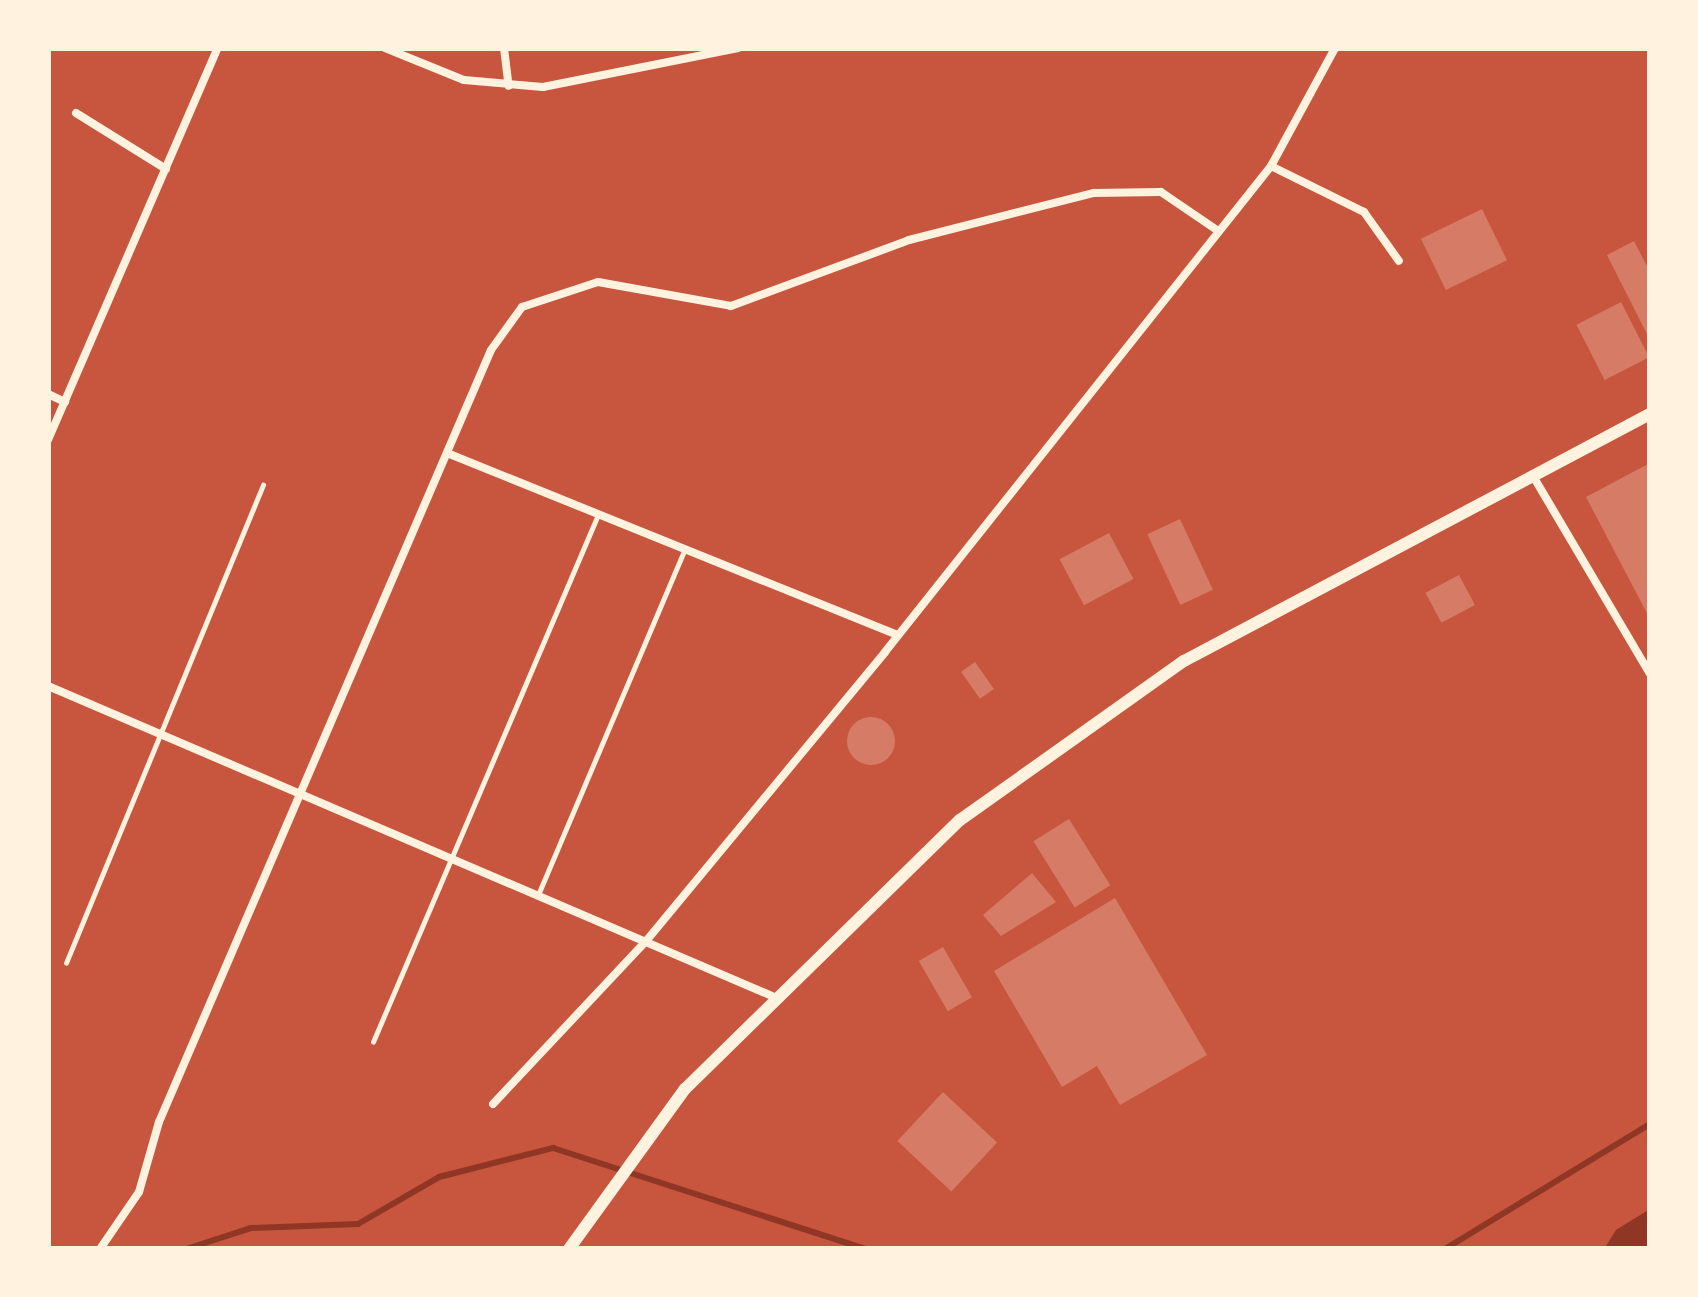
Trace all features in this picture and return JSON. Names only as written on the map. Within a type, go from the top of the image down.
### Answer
[{"type":"main road","points":[[568,1249],[656,1125],[772,996],[960,820],[1118,704],[1650,414]]},
{"type":"street","points":[[48,440],[218,48]]},
{"type":"street","points":[[385,48],[509,86],[624,77],[738,48]]},
{"type":"street","points":[[504,48],[509,86]]},
{"type":"street","points":[[494,1104],[647,940],[1271,166],[1335,48]]},
{"type":"street","points":[[76,113],[166,169]]},
{"type":"street","points":[[1271,166],[1364,212],[1399,261]]},
{"type":"street","points":[[103,1247],[140,1192],[301,792],[505,327],[571,283],[730,306],[909,240],[1094,193],[1161,192],[1217,230]]},
{"type":"street","points":[[48,394],[65,402]]},
{"type":"street","points":[[447,453],[898,634]]},
{"type":"street","points":[[1532,475],[1650,674]]},
{"type":"street","points":[[48,686],[772,996]]},
{"type":"lane","points":[[66,963],[263,485]]},
{"type":"lane","points":[[373,1042],[599,514]]},
{"type":"lane","points":[[538,895],[685,549]]},
{"type":"shaded area","points":[[1650,1209],[1650,1249],[1604,1249],[1616,1230]]},
{"type":"building","points":[[1482,209],[1507,260],[1446,290],[1421,239]]},
{"type":"building","points":[[1634,241],[1650,272],[1650,340],[1607,255]]},
{"type":"building","points":[[1621,302],[1649,357],[1605,380],[1576,325]]},
{"type":"building","points":[[1650,463],[1650,619],[1586,497]]},
{"type":"building","points":[[1180,519],[1213,590],[1180,605],[1147,534]]},
{"type":"building","points":[[1109,533],[1133,579],[1084,605],[1060,559]]},
{"type":"building","points":[[1459,575],[1475,605],[1441,623],[1425,593]]},
{"type":"building","points":[[975,662],[994,689],[980,699],[961,672]]},
{"type":"building","points":[[871,717],[888,724],[895,741],[888,758],[871,765],[854,758],[847,741],[854,724]]},
{"type":"building","points":[[1069,819],[1110,885],[1075,907],[1033,841]]},
{"type":"building","points":[[1032,873],[1056,902],[1001,936],[983,915]]},
{"type":"building","points":[[1115,898],[1207,1055],[1120,1105],[1097,1066],[1062,1087],[994,971]]},
{"type":"building","points":[[943,947],[972,997],[948,1011],[919,961]]},
{"type":"building","points":[[943,1092],[997,1142],[951,1191],[897,1141]]},
{"type":"waterway","points":[[1445,1249],[1650,1124]]},
{"type":"waterway","points":[[186,1249],[251,1228],[358,1224],[439,1177],[553,1148],[865,1249]]}]
